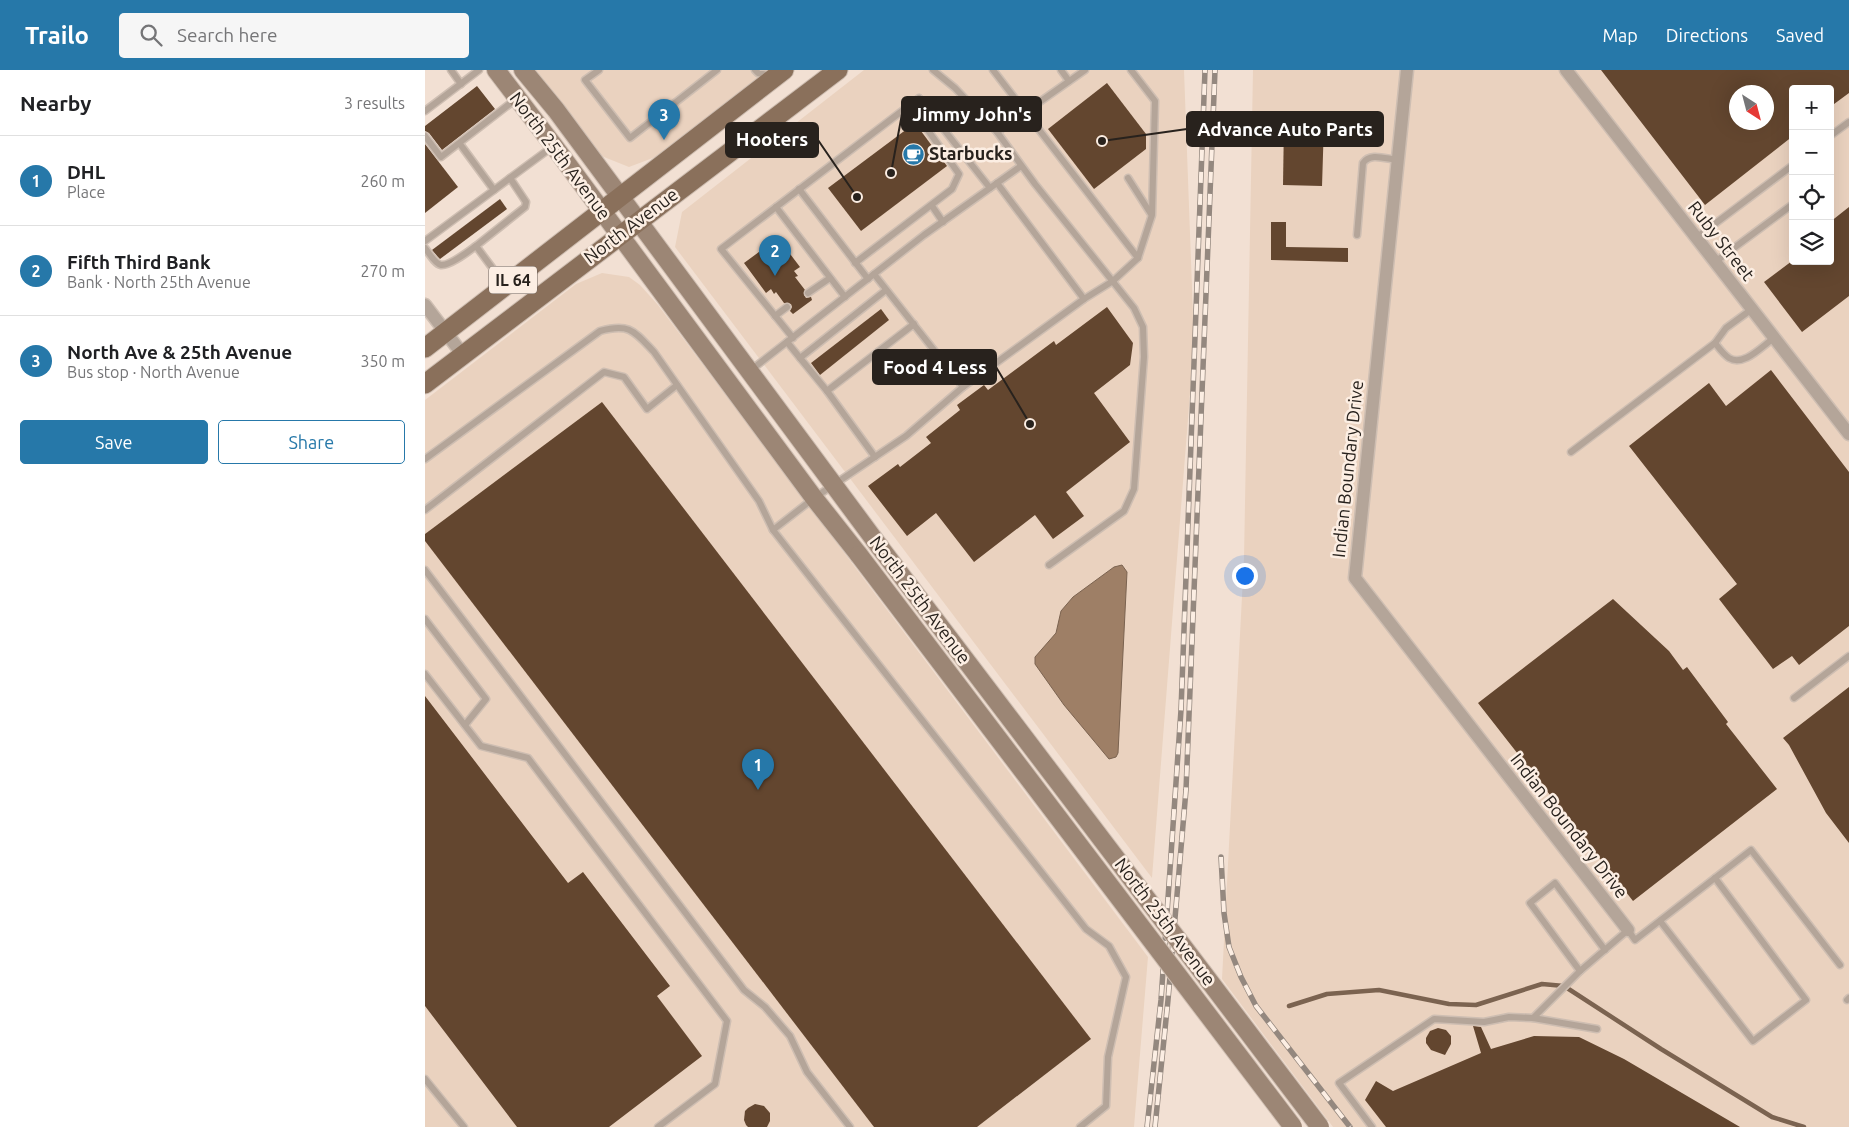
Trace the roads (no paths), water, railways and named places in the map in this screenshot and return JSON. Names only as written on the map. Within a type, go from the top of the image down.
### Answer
[{"type":"main road","name":"North 25th Avenue","points":[[496,70],[813,498],[1293,1127]]},
{"type":"main road","name":"North Avenue","points":[[425,384],[837,70]]},
{"type":"main road","name":"North 25th Avenue","points":[[525,71],[750,370],[833,485],[1320,1127]]},
{"type":"main road","points":[[779,72],[795,102]]},
{"type":"main road","name":"North Avenue","points":[[425,348],[779,72]]},
{"type":"street","name":"Indian Boundary Drive","points":[[1407,70],[1355,578],[1628,930]]},
{"type":"street","name":"Ruby Street","points":[[1566,70],[1849,434]]},
{"type":"street","points":[[425,306],[463,355]]},
{"type":"lane","points":[[451,70],[461,84]]},
{"type":"lane","points":[[425,111],[479,70]]},
{"type":"lane","points":[[599,70],[585,80],[630,138],[714,71]]},
{"type":"lane","points":[[755,70],[758,73],[779,72]]},
{"type":"lane","points":[[933,70],[955,88],[997,132],[1021,166],[1134,308],[1143,327],[1144,357],[1135,489],[1125,511],[1049,565]]},
{"type":"lane","points":[[993,70],[1138,258]]},
{"type":"lane","points":[[1061,70],[1069,82]]},
{"type":"lane","points":[[997,132],[1085,70]]},
{"type":"lane","points":[[773,530],[813,498],[906,436],[963,387],[1113,281],[1138,258],[1152,215],[1155,101],[1131,70]]},
{"type":"lane","points":[[425,136],[441,157],[517,98]]},
{"type":"lane","points":[[793,338],[721,249],[799,189],[919,98],[989,188]]},
{"type":"lane","points":[[855,263],[932,206],[951,189],[959,174],[910,105]]},
{"type":"lane","points":[[1834,133],[1849,122]]},
{"type":"lane","points":[[459,144],[494,190]]},
{"type":"lane","points":[[425,241],[554,146]]},
{"type":"lane","points":[[1357,235],[1363,163],[1366,158],[1372,156],[1398,160]]},
{"type":"lane","points":[[750,370],[943,222],[1021,166]]},
{"type":"lane","points":[[1696,238],[1789,168]]},
{"type":"lane","points":[[425,248],[436,262],[441,265],[448,264],[476,246],[525,206],[526,202],[509,178]]},
{"type":"lane","points":[[1128,178],[1152,215]]},
{"type":"lane","points":[[997,182],[1085,299]]},
{"type":"lane","points":[[799,189],[868,279]]},
{"type":"lane","points":[[932,206],[943,222]]},
{"type":"lane","points":[[776,207],[845,297]]},
{"type":"lane","points":[[1715,262],[1789,207]]},
{"type":"lane","points":[[476,246],[505,286]]},
{"type":"lane","points":[[874,274],[963,387]]},
{"type":"lane","points":[[808,294],[830,278]]},
{"type":"lane","points":[[800,358],[887,290]]},
{"type":"lane","points":[[775,316],[787,307]]},
{"type":"lane","points":[[1571,452],[1715,343],[1726,328],[1752,309]]},
{"type":"lane","points":[[827,391],[914,324]]},
{"type":"lane","points":[[425,459],[600,331],[616,327],[635,332],[654,352],[759,501],[773,530],[1086,929],[1109,946],[1126,977],[1107,1057],[1106,1106],[1080,1127]]},
{"type":"lane","points":[[1715,343],[1727,357],[1735,361],[1744,360],[1774,338]]},
{"type":"lane","points":[[787,342],[827,391],[875,457]]},
{"type":"lane","points":[[425,510],[604,372],[624,377],[647,408],[677,385]]},
{"type":"lane","points":[[425,570],[744,990],[765,1007],[790,1036],[807,1072],[850,1127]]},
{"type":"lane","points":[[425,619],[486,699],[465,725]]},
{"type":"lane","points":[[1794,698],[1849,656]]},
{"type":"lane","points":[[425,674],[481,746],[528,758],[727,1021],[715,1084],[659,1127]]},
{"type":"lane","points":[[1533,1018],[1571,979],[1628,930],[1635,940],[1751,850],[1840,965]]},
{"type":"lane","points":[[1660,921],[1753,1041],[1791,1012],[1806,1000],[1715,878]]},
{"type":"lane","points":[[1580,971],[1530,903],[1555,883],[1605,950]]},
{"type":"lane","points":[[1372,1127],[1339,1083],[1434,1019],[1484,1022],[1509,1017],[1533,1018],[1597,1029]]},
{"type":"lane","points":[[425,1079],[464,1127]]},
{"type":"waterway","points":[[1289,1006],[1327,994],[1379,990],[1449,1004],[1476,1005],[1542,984],[1564,986],[1661,1049],[1772,1117],[1804,1127]]},
{"type":"railway","points":[[1147,1127],[1161,1000],[1181,710],[1205,70]]},
{"type":"railway","points":[[1155,1127],[1186,790],[1215,70]]},
{"type":"railway","points":[[1221,857],[1224,913],[1229,947],[1241,977],[1256,1006],[1350,1127]]},
{"type":"place","name":"North Ave & 25th Avenue","points":[[664,140]]},
{"type":"place","name":"Advance Auto Parts","points":[[1102,141]]},
{"type":"place","name":"Starbucks","points":[[913,154]]},
{"type":"place","name":"Jimmy John's","points":[[891,173]]},
{"type":"place","name":"Hooters","points":[[857,197]]},
{"type":"place","name":"Fifth Third Bank","points":[[775,276]]},
{"type":"place","name":"Food 4 Less","points":[[1030,424]]},
{"type":"place","name":"DHL","points":[[758,790]]}]
